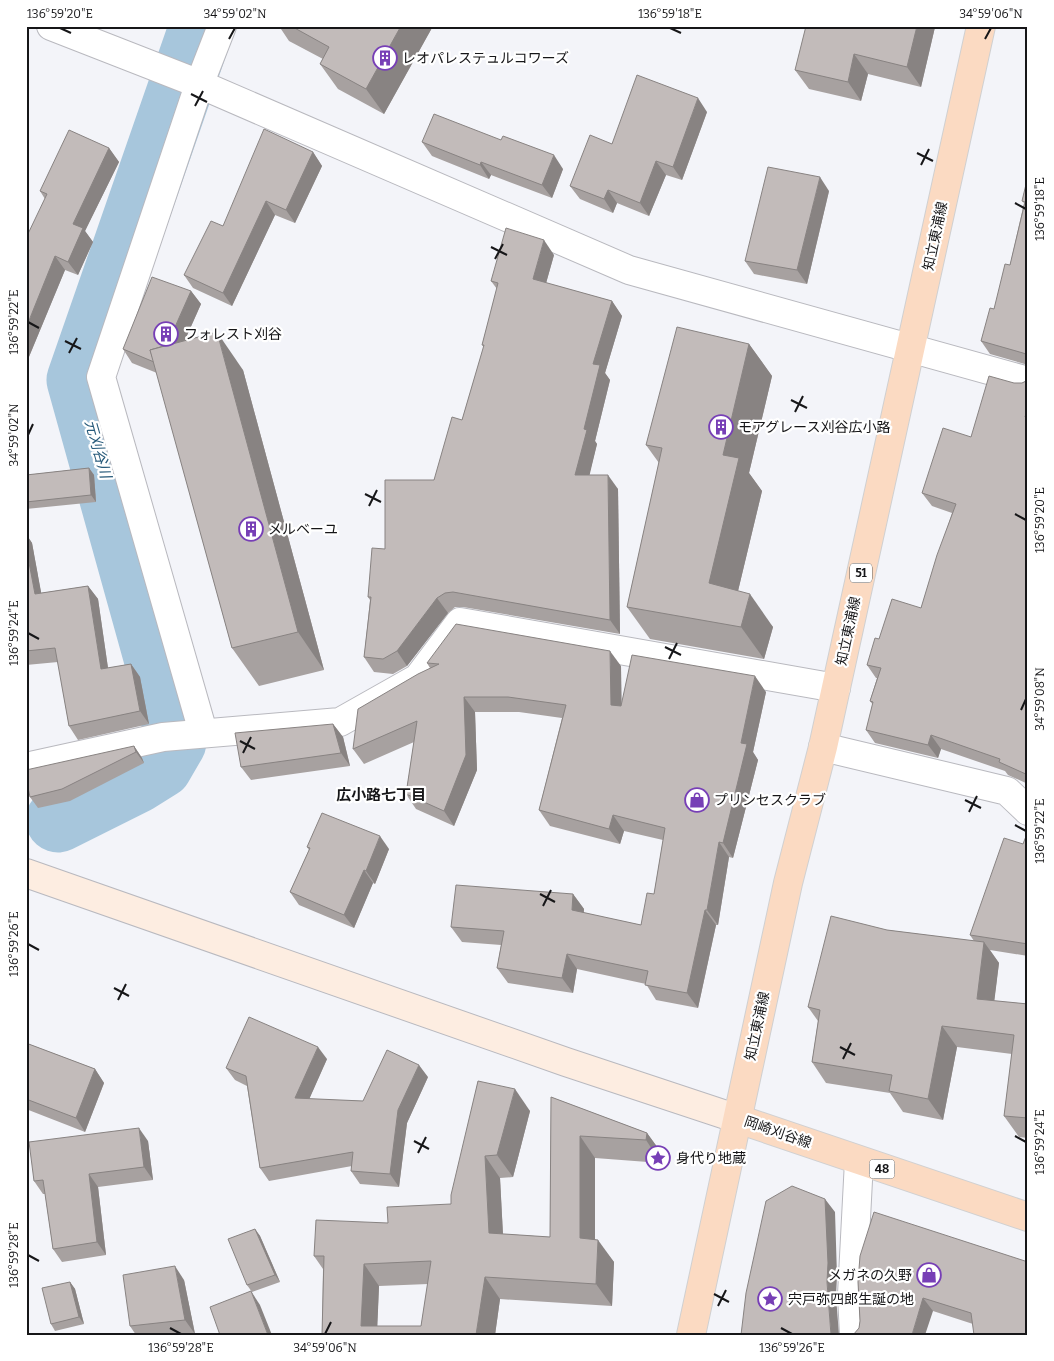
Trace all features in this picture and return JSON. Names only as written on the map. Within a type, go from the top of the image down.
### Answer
[{"type":"main road","name":"知立東浦線","points":[[738,1119],[788,883],[823,747],[981,26]]},
{"type":"main road","name":"岡崎刈谷線","points":[[691,1335],[738,1119],[1028,1217]]},
{"type":"street","points":[[51,26],[165,70],[629,270],[1028,381]]},
{"type":"street","points":[[196,733],[101,377],[198,84],[222,26]]},
{"type":"street","points":[[26,767],[163,737],[340,722],[418,678],[460,622],[836,688]]},
{"type":"street","points":[[823,747],[1007,791],[1028,811]]},
{"type":"street","points":[[26,873],[566,1062],[738,1119]]},
{"type":"street","points":[[854,1335],[852,1295],[860,1161]]},
{"type":"building","points":[[291,26],[401,26],[366,89],[320,64],[329,47]]},
{"type":"building","points":[[806,26],[917,26],[907,67],[854,54],[848,82],[795,70]]},
{"type":"building","points":[[637,75],[698,98],[673,167],[656,161],[640,203],[608,190],[604,199],[570,186],[590,135],[612,144]]},
{"type":"building","points":[[434,114],[501,140],[503,136],[554,155],[542,185],[481,162],[480,165],[422,142]]},
{"type":"building","points":[[264,129],[313,152],[286,210],[266,201],[223,293],[184,275],[211,221],[223,226]]},
{"type":"building","points":[[69,130],[109,148],[73,224],[83,228],[68,262],[55,256],[26,328],[26,238],[47,194],[40,191]]},
{"type":"building","points":[[768,167],[820,177],[797,270],[745,261]]},
{"type":"building","points":[[1028,176],[1028,355],[981,341],[990,308],[994,309],[1005,264],[1010,265],[1025,202],[1022,201]]},
{"type":"building","points":[[506,228],[544,240],[533,279],[612,301],[593,364],[600,365],[584,429],[587,430],[575,475],[608,475],[610,620],[453,592],[445,593],[437,598],[397,651],[383,659],[364,657],[371,597],[368,597],[372,548],[385,549],[385,480],[434,480],[452,417],[462,420],[484,345],[482,345],[498,283],[491,281]]},
{"type":"building","points":[[152,277],[191,291],[167,345],[150,350],[154,362],[123,349]]},
{"type":"building","points":[[677,327],[749,344],[723,455],[739,458],[709,583],[750,594],[741,627],[627,607],[662,448],[646,445]]},
{"type":"building","name":"メルベーユ","points":[[217,332],[298,632],[232,648],[150,350]]},
{"type":"building","points":[[989,376],[1014,383],[1022,383],[1028,380],[1028,407],[1025,417],[1028,418],[1028,775],[999,762],[1000,759],[931,735],[928,745],[866,730],[873,702],[870,701],[881,668],[867,665],[875,638],[879,639],[892,599],[921,608],[937,555],[956,504],[922,493],[943,428],[971,437]]},
{"type":"building","points":[[89,468],[91,495],[26,502],[26,475]]},
{"type":"building","points":[[26,547],[35,594],[88,586],[101,669],[131,664],[140,711],[69,726],[55,648],[26,651]]},
{"type":"building","points":[[456,624],[610,651],[611,705],[621,706],[632,655],[755,676],[741,743],[747,744],[723,843],[719,842],[707,910],[705,910],[687,993],[645,985],[648,971],[567,954],[562,978],[497,968],[504,931],[451,927],[456,885],[573,894],[572,910],[641,925],[647,893],[654,894],[665,828],[613,815],[609,829],[539,810],[566,705],[508,697],[464,697],[466,755],[444,811],[406,794],[417,721],[353,749],[358,709],[439,664],[427,663]]},
{"type":"building","points":[[333,724],[341,753],[241,767],[235,733]]},
{"type":"building","points":[[134,746],[136,752],[62,789],[30,797],[26,770]]},
{"type":"building","points":[[322,813],[380,836],[366,871],[364,870],[344,915],[290,892],[310,848],[307,847]]},
{"type":"building","points":[[1028,831],[1028,944],[970,935],[1004,838],[1023,844]]},
{"type":"building","points":[[831,916],[887,930],[984,942],[977,999],[1028,1004],[1028,1118],[1004,1116],[1014,1035],[942,1026],[928,1099],[889,1091],[892,1075],[812,1062],[820,1010],[808,1007]]},
{"type":"building","points":[[249,1017],[318,1047],[295,1098],[363,1101],[387,1050],[419,1065],[398,1110],[390,1174],[351,1171],[353,1152],[260,1168],[246,1076],[226,1068]]},
{"type":"building","points":[[26,1043],[95,1069],[76,1118],[26,1099]]},
{"type":"building","points":[[478,1081],[515,1089],[497,1155],[485,1156],[489,1233],[550,1237],[551,1097],[647,1133],[646,1140],[580,1136],[580,1238],[598,1240],[596,1284],[485,1277],[476,1335],[322,1335],[324,1256],[314,1256],[316,1220],[388,1223],[387,1207],[451,1204],[451,1195]],"holes":[[[431,1261],[421,1326],[361,1326],[364,1264]]]},
{"type":"building","points":[[139,1128],[144,1167],[89,1174],[97,1242],[53,1249],[43,1180],[34,1181],[29,1142]]},
{"type":"building","points":[[792,1186],[825,1199],[827,1282],[831,1335],[741,1335],[746,1293],[766,1201]]},
{"type":"building","points":[[874,1212],[1028,1262],[1028,1335],[974,1335],[971,1313],[923,1298],[912,1335],[853,1335],[859,1328],[860,1321],[858,1282],[860,1256]]},
{"type":"building","points":[[255,1229],[275,1275],[247,1285],[228,1239]]},
{"type":"building","points":[[175,1266],[185,1320],[130,1326],[123,1275]]},
{"type":"building","points":[[70,1282],[79,1317],[51,1324],[42,1288]]},
{"type":"building","points":[[251,1291],[268,1335],[220,1335],[210,1307]]},
{"type":"waterway","name":"元刈谷川","points":[[58,820],[136,781],[160,766],[174,742],[176,729],[79,380],[202,26]]},
{"type":"place","name":"レオパレステュルコワーズ","points":[[385,58]]},
{"type":"place","name":"フォレスト刈谷","points":[[166,334]]},
{"type":"place","name":"モアグレース刈谷広小路","points":[[721,427]]},
{"type":"place","name":"メルベーユ","points":[[251,529]]},
{"type":"place","name":"プリンセスクラブ","points":[[697,800]]},
{"type":"place","name":"身代り地蔵","points":[[658,1158]]},
{"type":"place","name":"メガネの久野","points":[[929,1275]]},
{"type":"place","name":"宍戸弥四郎生誕の地","points":[[770,1299]]},
{"type":"district","name":"広小路七丁目","points":[[381,795]]}]
